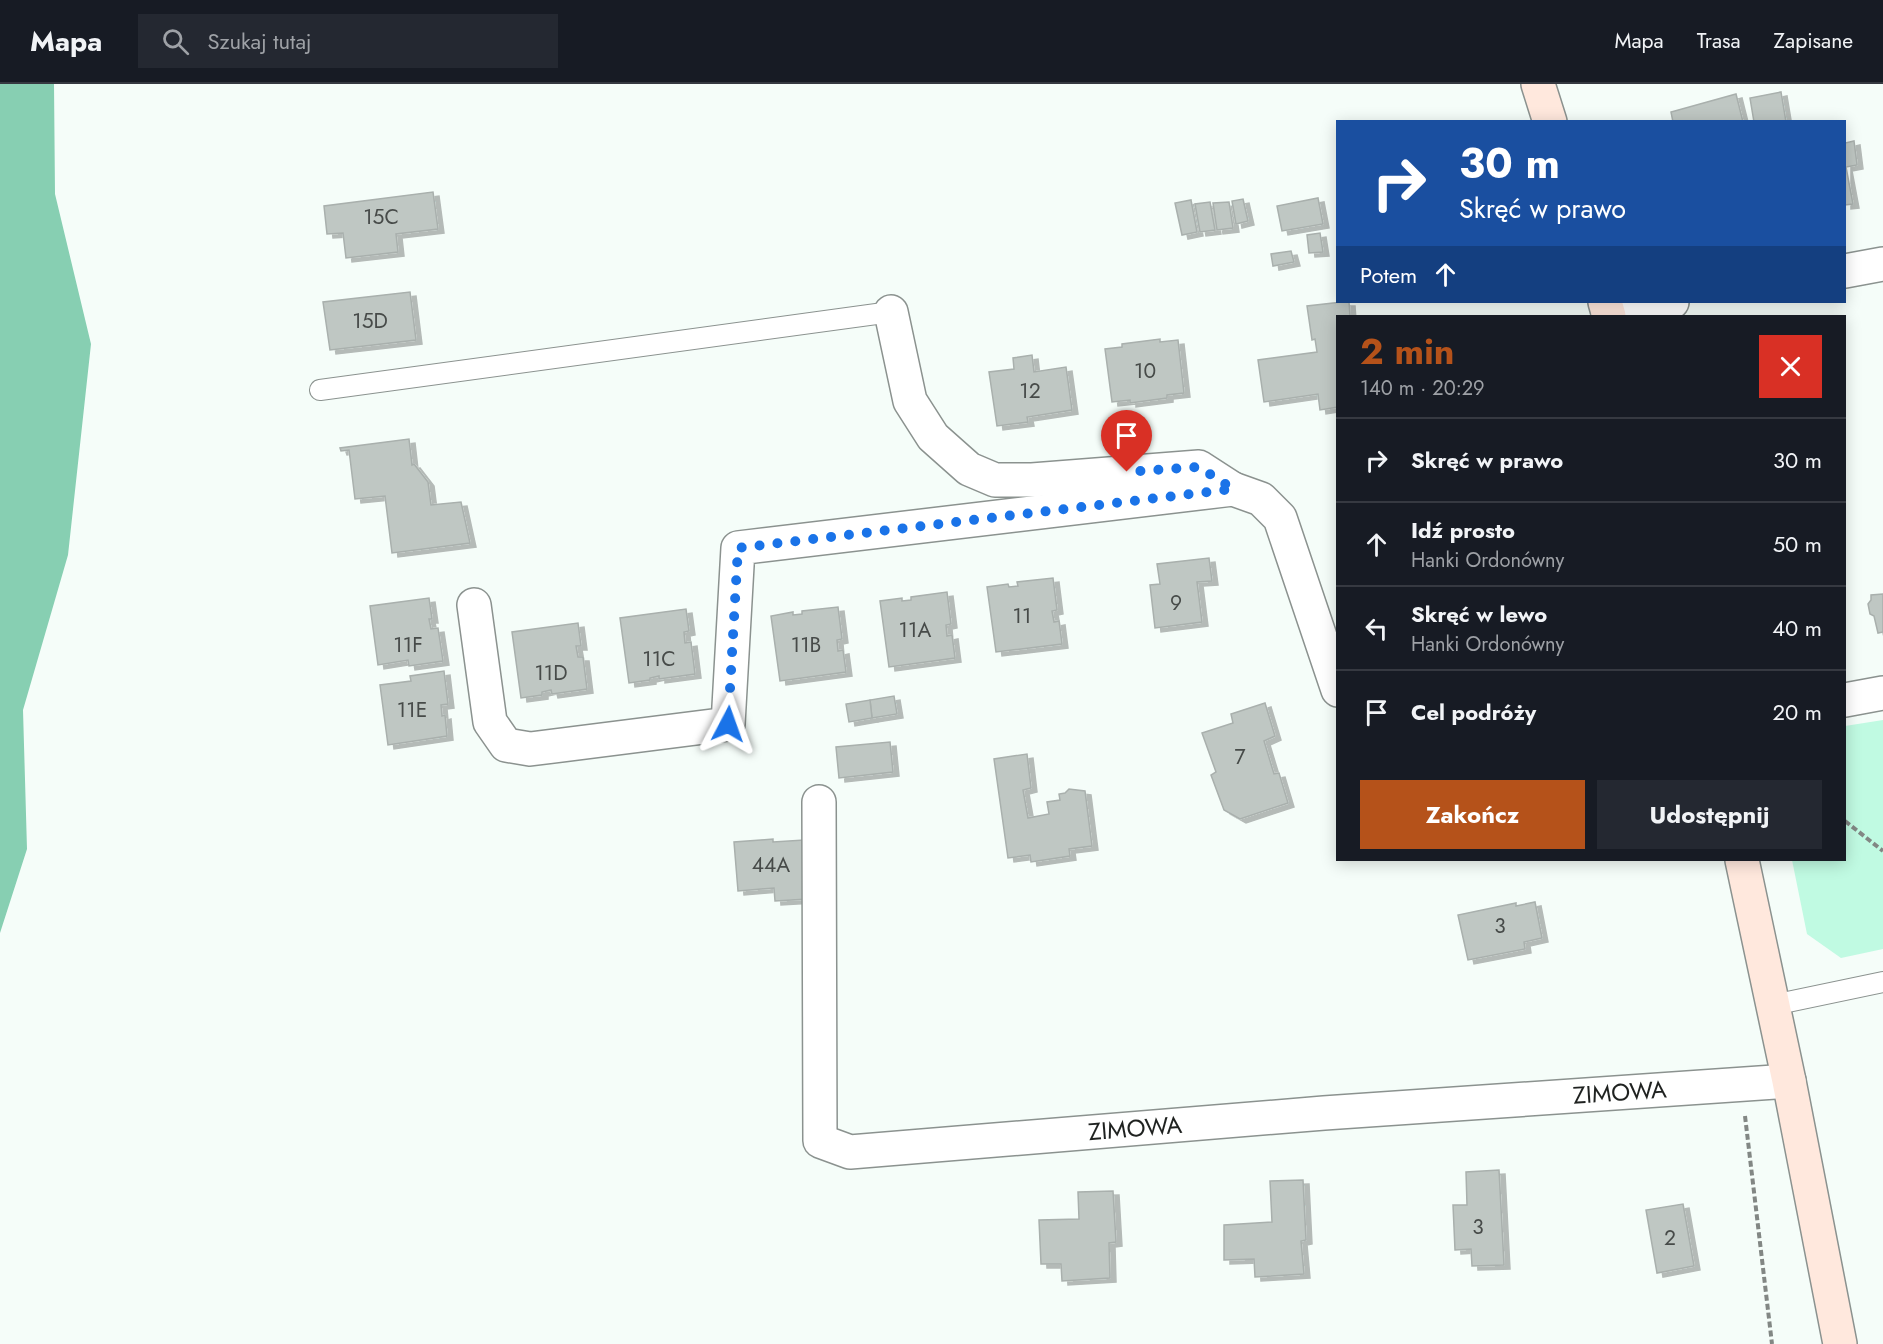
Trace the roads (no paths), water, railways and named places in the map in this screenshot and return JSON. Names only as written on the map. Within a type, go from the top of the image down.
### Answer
[{"type":"street","points":[[1539,84],[1549,120]]},
{"type":"street","points":[[1846,271],[1883,264]]},
{"type":"street","points":[[1608,310],[1664,303]]},
{"type":"street","points":[[891,312],[910,401],[933,437],[969,469],[995,480],[1032,480],[1199,467],[1233,489],[1260,499],[1280,518],[1336,684]]},
{"type":"street","points":[[474,604],[490,722],[506,745],[530,749],[728,724],[738,548],[1233,489]]},
{"type":"street","points":[[1846,700],[1883,693]]},
{"type":"street","name":"ZIMOWA","points":[[819,802],[820,1141],[850,1152],[1324,1113],[1789,1081]]},
{"type":"street","points":[[1742,861],[1789,1081],[1840,1344]]},
{"type":"lane","points":[[320,390],[891,312]]},
{"type":"lane","points":[[1773,1005],[1883,982]]}]
